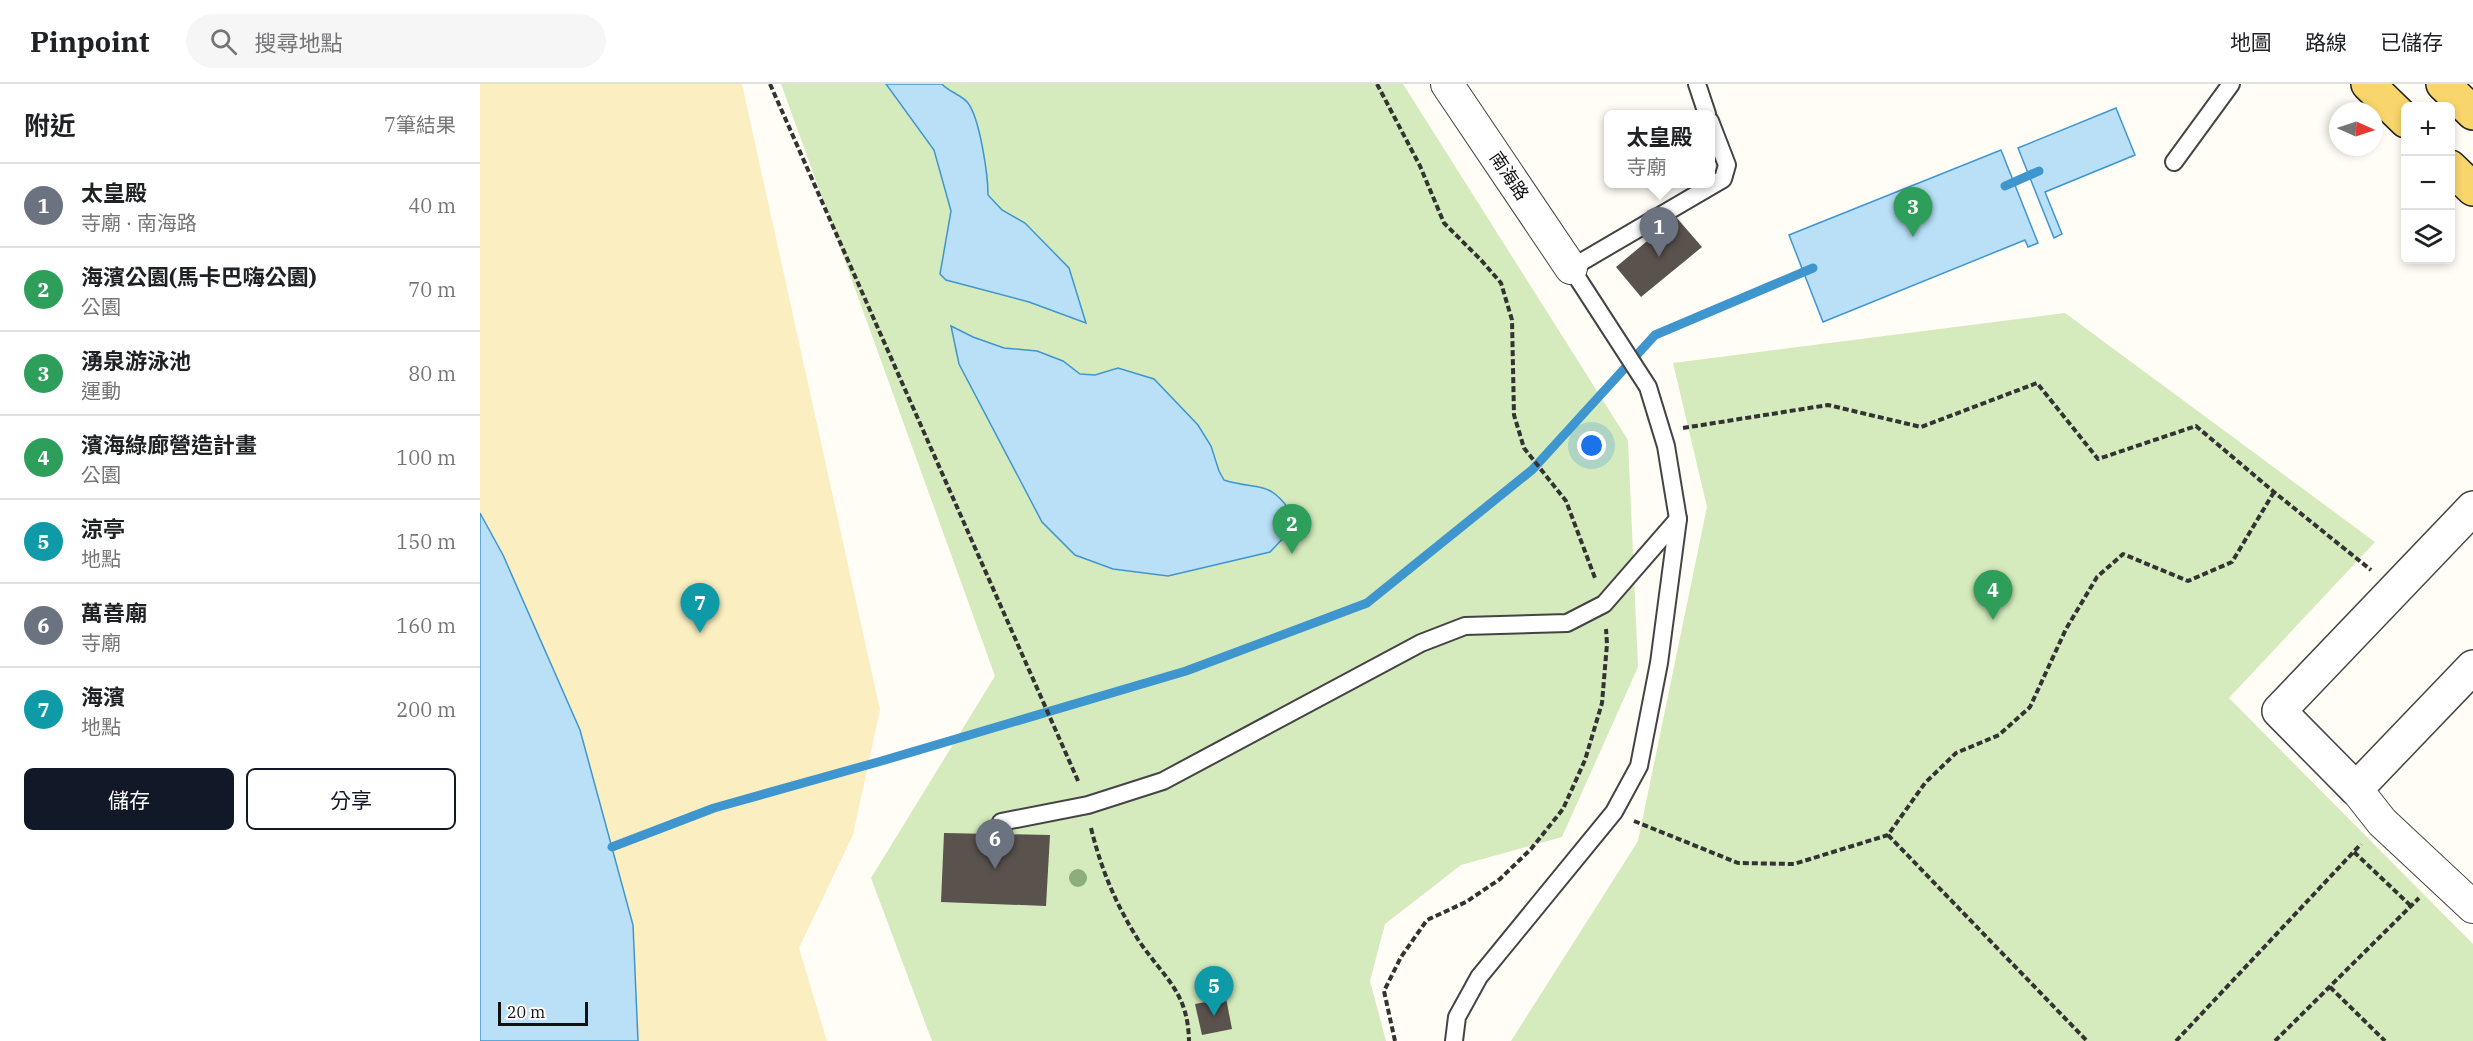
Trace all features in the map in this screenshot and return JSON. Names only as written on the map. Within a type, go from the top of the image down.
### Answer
[{"type":"main road","points":[[2368,84],[2401,116]]},
{"type":"main road","points":[[2443,84],[2473,113]]},
{"type":"main road","points":[[2455,171],[2473,189]]},
{"type":"street","name":"南海路","points":[[1447,84],[1571,268]]},
{"type":"street","points":[[2473,508],[2279,711],[2356,789],[2382,822],[2473,907]]},
{"type":"street","points":[[2356,789],[2473,667]]},
{"type":"lane","points":[[1697,84],[1706,110]]},
{"type":"lane","points":[[2174,162],[2231,84]]},
{"type":"lane","points":[[1715,134],[1727,165],[1723,179],[1715,184]]},
{"type":"lane","points":[[1454,1041],[1457,1017],[1479,977],[1614,812],[1639,766],[1659,663],[1678,519],[1662,432],[1648,387],[1571,268],[1708,188]]},
{"type":"lane","points":[[1001,822],[1088,805],[1163,781],[1421,643],[1465,626],[1567,623],[1604,603],[1678,519]]},
{"type":"path","points":[[770,84],[1088,805],[1107,884],[1139,940],[1181,998],[1189,1019],[1189,1041]]},
{"type":"path","points":[[1377,84],[1420,166],[1444,223],[1481,260],[1500,283],[1512,320],[1514,415],[1524,448],[1566,501],[1604,603],[1607,645],[1602,703],[1585,760],[1563,809],[1531,849],[1500,879],[1466,902],[1427,920],[1401,957],[1384,991],[1395,1041]]},
{"type":"path","points":[[1662,432],[1828,405],[1921,427],[2037,384],[2098,459],[2196,426],[2274,492],[2396,589]]},
{"type":"path","points":[[1614,812],[1738,862],[1794,864],[1888,835],[1925,783],[1956,753],[1999,735],[2030,707],[2066,629],[2097,577],[2123,554],[2188,581],[2232,562],[2274,492]]},
{"type":"path","points":[[2176,1041],[2382,822]]},
{"type":"path","points":[[1888,835],[2087,1041]]},
{"type":"path","points":[[2354,852],[2411,906]]},
{"type":"path","points":[[2275,1041],[2440,877]]},
{"type":"path","points":[[2330,987],[2385,1041]]},
{"type":"green space","points":[[781,84],[1403,84],[1628,440],[1638,667],[1562,837],[1461,865],[1385,924],[1370,981],[1386,1041],[932,1041],[871,878],[995,676]]},
{"type":"green space","points":[[2065,313],[2375,542],[2229,698],[2473,944],[2473,1041],[1511,1041],[1638,841],[1707,507],[1673,363]]},
{"type":"sand","points":[[480,84],[742,84],[880,710],[853,835],[799,948],[827,1041],[638,1041],[633,925],[580,730],[503,555],[480,513]]},
{"type":"water","points":[[886,84],[942,84],[968,103],[980,134],[988,195],[1002,210],[1025,223],[1069,268],[1086,323],[1029,302],[946,280],[940,274],[951,211],[934,150]]},
{"type":"water","points":[[2116,108],[2135,155],[2045,192],[2062,234],[2054,238],[2018,148]]},
{"type":"water","points":[[2001,150],[2038,243],[2028,247],[2025,240],[1823,322],[1789,235]]},
{"type":"water","points":[[951,326],[1004,348],[1037,351],[1063,361],[1080,374],[1095,375],[1118,368],[1154,379],[1198,425],[1211,446],[1224,480],[1261,487],[1283,501],[1291,512],[1289,532],[1270,552],[1168,576],[1113,569],[1075,555],[1042,522],[959,364]]},
{"type":"water","points":[[480,513],[503,555],[580,730],[633,925],[638,1041],[480,1041]]},
{"type":"building","points":[[1676,217],[1702,247],[1641,297],[1616,267]]},
{"type":"building","points":[[944,833],[1050,835],[1046,906],[941,902]]},
{"type":"building","points":[[1226,998],[1232,1029],[1202,1035],[1195,1004]]},
{"type":"waterway","points":[[2005,186],[2039,171]]},
{"type":"waterway","points":[[612,847],[714,808],[1186,671],[1367,603],[1532,470],[1655,335],[1813,268]]},
{"type":"place","name":"湧泉游泳池","points":[[1913,237]]},
{"type":"place","name":"太皇殿","points":[[1659,257]]},
{"type":"place","name":"海濱公園(馬卡巴嗨公園)","points":[[1292,554]]},
{"type":"place","name":"濱海綠廊營造計畫","points":[[1993,620]]},
{"type":"place","name":"海濱","points":[[700,633]]},
{"type":"place","name":"萬善廟","points":[[995,869]]},
{"type":"place","name":"涼亭","points":[[1214,1016]]}]
